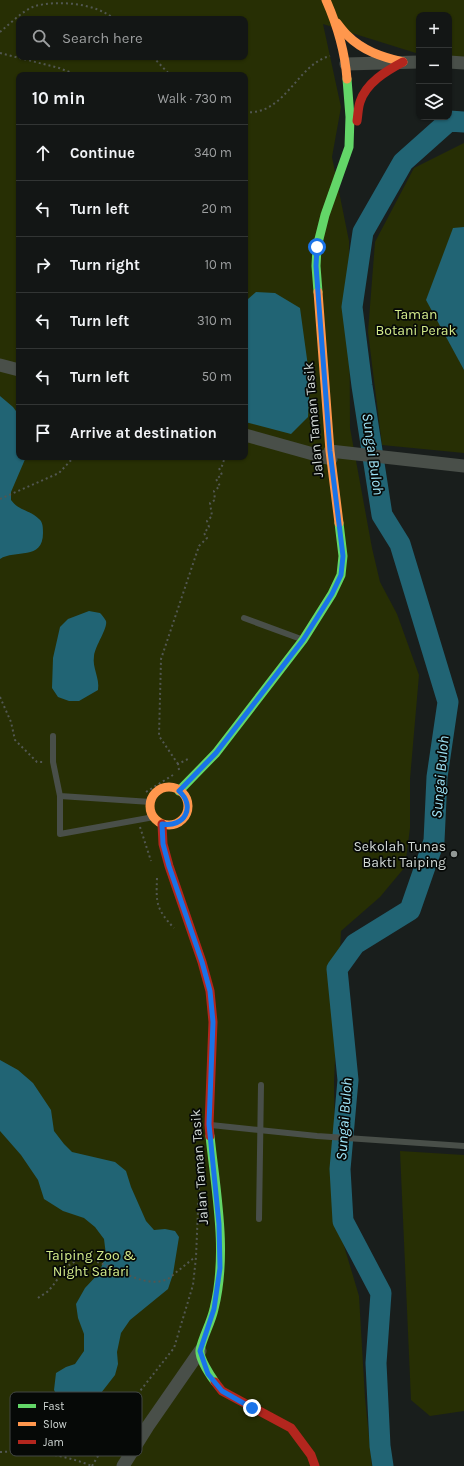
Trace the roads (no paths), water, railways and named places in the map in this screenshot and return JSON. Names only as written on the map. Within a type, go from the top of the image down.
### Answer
[{"type":"street","name":"Jalan Taman Tasik","points":[[179,791],[216,753],[303,640],[332,594],[341,575],[343,556],[331,455],[316,266],[317,247],[325,216],[349,147],[350,118],[344,58],[335,20],[326,0]]},
{"type":"street","points":[[335,20],[349,38],[363,48],[377,55],[402,62]]},
{"type":"street","points":[[344,58],[416,62]]},
{"type":"street","points":[[349,147],[356,129],[361,100],[370,86],[381,76],[402,62]]},
{"type":"street","points":[[452,62],[464,63]]},
{"type":"street","points":[[0,365],[16,369]]},
{"type":"street","points":[[248,436],[331,455],[350,454],[460,463]]},
{"type":"street","points":[[168,788],[179,791],[186,800],[187,812],[180,822],[168,825],[162,824],[154,817],[150,807],[151,802],[153,796],[162,789],[168,788]]},
{"type":"street","name":"Jalan Taman Tasik","points":[[142,1436],[200,1351],[214,1309],[220,1268],[219,1224],[209,1124],[213,1022],[210,991],[202,962],[169,866],[163,844],[162,824]]},
{"type":"street","points":[[200,1351],[208,1374],[222,1391],[291,1428],[311,1455],[315,1466]]},
{"type":"street","name":"Jalan Taman Tasik","points":[[123,1466],[129,1456]]},
{"type":"lane","points":[[244,618],[303,640]]},
{"type":"lane","points":[[53,736],[53,762],[60,796],[60,834],[154,817]]},
{"type":"lane","points":[[60,796],[151,802]]},
{"type":"lane","points":[[259,1219],[261,1085]]},
{"type":"lane","points":[[209,1124],[317,1136],[464,1146]]},
{"type":"water","points":[[464,227],[464,370],[426,300],[453,228]]},
{"type":"water","points":[[256,292],[275,293],[300,308],[310,381],[308,417],[291,434],[248,423],[248,299]]},
{"type":"water","points":[[0,396],[16,411],[16,460],[25,460],[11,492],[11,500],[14,504],[36,516],[40,520],[43,533],[42,542],[33,551],[6,556],[0,559]]},
{"type":"water","points":[[89,611],[100,613],[106,621],[105,628],[94,656],[98,690],[79,701],[69,701],[58,697],[52,688],[53,658],[60,627],[68,619]]},
{"type":"water","points":[[0,1060],[18,1070],[33,1083],[51,1110],[54,1131],[72,1152],[115,1162],[126,1171],[131,1187],[146,1221],[154,1230],[165,1229],[175,1231],[179,1237],[173,1274],[168,1289],[130,1320],[121,1333],[117,1352],[118,1364],[115,1375],[102,1392],[55,1392],[54,1390],[56,1373],[75,1364],[84,1351],[84,1334],[78,1318],[76,1304],[85,1288],[99,1273],[106,1255],[104,1239],[95,1227],[84,1218],[63,1211],[44,1199],[38,1180],[21,1155],[0,1131]]},
{"type":"waterway","name":"Sungai Buloh","points":[[383,1466],[380,1446],[376,1363],[381,1293],[343,1221],[340,1169],[348,1080],[337,969],[355,944],[410,910],[434,841],[437,777],[448,702],[400,544],[382,515],[362,386],[352,307],[363,232],[403,162],[449,121],[464,122]]},
{"type":"place","name":"Sekolah Tunas Bakti Taiping","points":[[454,854]]},
{"type":"park label","name":"Taman Botani Perak","points":[[416,322]]},
{"type":"park label","name":"Taiping Zoo & Night Safari","points":[[91,1264]]}]
